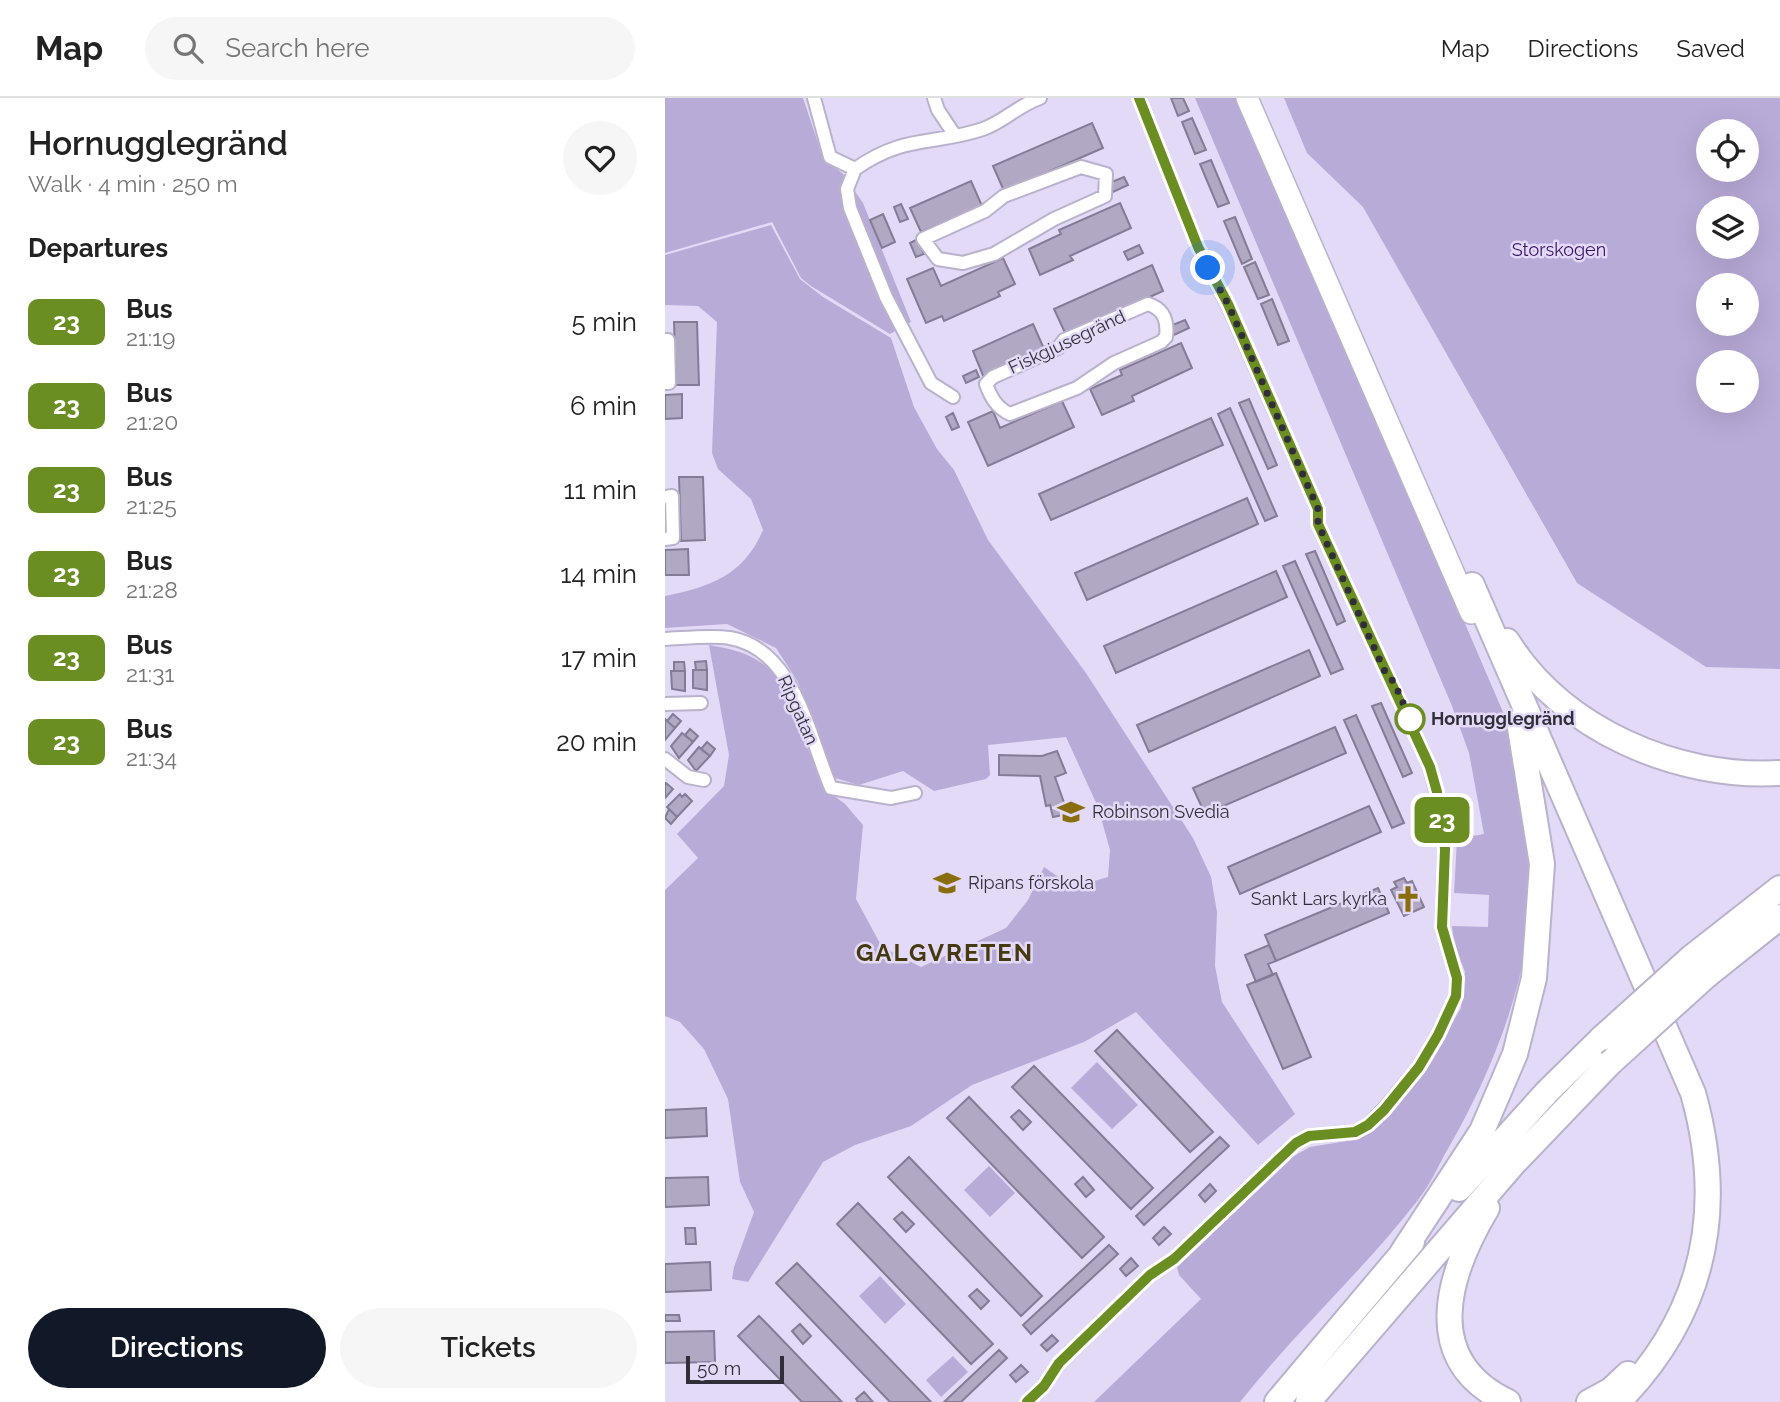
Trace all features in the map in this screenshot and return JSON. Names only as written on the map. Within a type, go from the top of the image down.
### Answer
[{"type":"highway","points":[[1472,585],[1516,655],[1531,672],[1598,728],[1671,761],[1714,771],[1780,772]]},
{"type":"highway","points":[[1472,585],[1693,1093],[1707,1153],[1710,1209],[1706,1241],[1687,1303],[1656,1358],[1618,1402]]},
{"type":"highway","points":[[1402,1253],[1482,1131],[1515,1054],[1532,988],[1539,938],[1542,864],[1519,722]]},
{"type":"highway","points":[[1519,722],[1682,1097],[1695,1154],[1698,1182],[1693,1240],[1675,1300],[1662,1326],[1628,1373],[1611,1391],[1589,1402]]},
{"type":"highway","points":[[1308,1402],[1514,1163],[1700,966],[1780,888]]},
{"type":"highway","points":[[1277,1402],[1402,1253],[1548,1091],[1602,1038],[1700,966],[1780,917]]},
{"type":"highway","points":[[1508,1402],[1478,1383],[1464,1365],[1450,1329],[1448,1306],[1461,1259],[1514,1163]]},
{"type":"main road","points":[[1247,98],[1519,722]]},
{"type":"main road","points":[[1258,98],[1472,585]]},
{"type":"street","points":[[814,98],[829,157],[855,169]]},
{"type":"street","points":[[934,98],[938,110],[954,134]]},
{"type":"street","points":[[953,397],[931,383],[879,280],[850,208],[847,189],[855,169],[875,155],[901,144],[983,129],[1040,98]]},
{"type":"street","points":[[1027,1402],[1044,1386],[1059,1363],[1141,1283],[1174,1259],[1296,1143],[1309,1136],[1355,1132],[1368,1125],[1419,1067],[1456,996],[1457,978],[1442,927],[1446,871],[1444,829],[1430,767],[1318,524],[1318,509],[1228,304],[1198,247],[1139,98]]},
{"type":"street","points":[[1081,166],[1106,174],[1105,196],[1054,219],[993,254],[963,263],[938,259],[923,239],[985,211],[1004,196],[1081,166]]},
{"type":"street","name":"Fiskgjusegränd","points":[[1148,304],[1157,307],[1166,320],[1166,337],[1161,342],[1114,363],[1077,388],[1010,414],[1001,410],[991,397],[986,384],[993,377],[1058,348],[1064,340],[1148,304]]},
{"type":"street","points":[[665,340],[669,340],[669,383],[665,383]]},
{"type":"street","points":[[665,497],[672,496],[673,538],[665,539]]},
{"type":"street","name":"Ripgatan","points":[[665,639],[729,638],[753,645],[775,662],[800,708],[831,788],[891,798],[915,793]]},
{"type":"street","points":[[665,704],[701,703]]},
{"type":"street","points":[[665,759],[688,777],[704,780]]},
{"type":"green space","points":[[665,98],[803,98],[823,158],[843,174],[863,203],[911,322],[890,334],[811,286],[801,278],[772,222],[665,253]]},
{"type":"green space","points":[[1195,98],[1239,98],[1506,719],[1529,820],[1532,893],[1521,972],[1497,1048],[1464,1120],[1433,1177],[1397,1226],[1240,1402],[1094,1402],[1201,1299],[1179,1275],[1177,1267],[1292,1157],[1310,1147],[1359,1139],[1386,1117],[1434,1053],[1461,1008],[1465,972],[1454,943],[1452,926],[1488,927],[1489,895],[1454,893],[1457,839],[1484,834],[1469,753],[1452,706]]},
{"type":"green space","name":"Storskogen","points":[[1284,98],[1780,98],[1780,669],[1706,667],[1577,583],[1363,207],[1307,153]]},
{"type":"green space","points":[[771,225],[800,279],[823,297],[891,338],[914,407],[937,449],[954,470],[988,540],[1086,673],[1193,838],[1211,877],[1217,912],[1215,966],[1222,1002],[1295,1114],[1258,1145],[1136,1012],[1084,1042],[972,1085],[911,1126],[855,1145],[823,1162],[748,1282],[732,1279],[754,1212],[740,1182],[728,1099],[704,1049],[680,1022],[665,1016],[665,890],[698,858],[677,834],[724,786],[729,755],[709,645],[745,654],[761,662],[776,675],[825,789],[845,804],[863,825],[856,899],[882,947],[921,967],[1006,928],[1028,900],[1044,867],[1073,887],[1108,877],[1110,850],[1098,807],[1066,737],[988,745],[990,775],[986,779],[934,791],[903,771],[859,785],[835,778],[798,682],[776,648],[727,624],[665,628],[665,596],[711,583],[736,568],[746,558],[763,530],[751,499],[718,469],[712,453],[717,322],[698,306],[665,305],[665,255]]},
{"type":"green space","points":[[1097,1062],[1138,1105],[1112,1129],[1071,1088]]},
{"type":"green space","points":[[989,1166],[1015,1193],[990,1217],[964,1190]]},
{"type":"green space","points":[[880,1276],[906,1304],[885,1324],[859,1296]]},
{"type":"green space","points":[[953,1356],[968,1372],[941,1397],[926,1380]]},
{"type":"building","points":[[1171,98],[1183,98],[1189,111],[1178,116]]},
{"type":"building","points":[[1192,118],[1206,150],[1195,154],[1182,122]]},
{"type":"building","points":[[1092,123],[1103,148],[1004,191],[993,166]]},
{"type":"building","points":[[1211,160],[1229,203],[1218,207],[1200,164]]},
{"type":"building","points":[[1124,177],[1128,185],[1113,192],[1109,183]]},
{"type":"building","points":[[971,181],[982,206],[921,232],[910,208]]},
{"type":"building","points":[[1120,203],[1131,228],[1070,256],[1073,260],[1040,275],[1029,249],[1061,234],[1059,230]]},
{"type":"building","points":[[901,204],[908,219],[900,222],[894,207]]},
{"type":"building","points":[[883,214],[895,242],[882,248],[870,220]]},
{"type":"building","points":[[1235,217],[1252,259],[1242,264],[1224,221]]},
{"type":"building","points":[[918,239],[924,254],[916,257],[910,243]]},
{"type":"building","points":[[1139,245],[1143,253],[1128,260],[1124,252]]},
{"type":"building","points":[[1003,258],[1015,284],[998,292],[1000,296],[944,321],[942,316],[926,323],[907,279],[933,268],[941,286]]},
{"type":"building","points":[[1255,262],[1269,295],[1258,299],[1244,267]]},
{"type":"building","points":[[1152,265],[1163,291],[1066,335],[1054,309]]},
{"type":"building","points":[[1272,299],[1289,341],[1278,345],[1261,304]]},
{"type":"building","points":[[1185,320],[1189,328],[1174,335],[1170,326]]},
{"type":"building","points":[[674,322],[697,322],[699,385],[676,385]]},
{"type":"building","points":[[1033,324],[1045,351],[984,378],[973,351]]},
{"type":"building","points":[[1181,343],[1192,368],[1132,396],[1134,401],[1102,415],[1090,389],[1122,375],[1120,370]]},
{"type":"building","points":[[976,370],[979,377],[966,383],[963,376]]},
{"type":"building","points":[[682,394],[682,418],[665,419],[665,395]]},
{"type":"building","points":[[1249,399],[1277,465],[1268,469],[1239,403]]},
{"type":"building","points":[[1062,401],[1074,427],[988,466],[968,422],[993,411],[1000,428]]},
{"type":"building","points":[[1230,408],[1277,516],[1265,521],[1218,414]]},
{"type":"building","points":[[953,413],[959,427],[952,430],[946,417]]},
{"type":"building","points":[[1211,418],[1223,445],[1051,520],[1039,494]]},
{"type":"building","points":[[679,477],[703,477],[705,540],[681,541]]},
{"type":"building","points":[[1247,498],[1258,524],[1087,600],[1075,573]]},
{"type":"building","points":[[688,549],[689,575],[665,575],[665,550]]},
{"type":"building","points":[[1315,551],[1345,621],[1337,625],[1306,554]]},
{"type":"building","points":[[1295,561],[1343,669],[1331,674],[1283,566]]},
{"type":"building","points":[[1276,571],[1287,597],[1116,673],[1104,646]]},
{"type":"building","points":[[1309,650],[1320,676],[1149,752],[1137,725]]},
{"type":"building","points":[[706,661],[707,670],[696,670],[695,662]]},
{"type":"building","points":[[674,662],[684,662],[685,671],[674,671]]},
{"type":"building","points":[[693,670],[707,670],[707,690],[693,688]]},
{"type":"building","points":[[671,671],[685,671],[685,691],[672,689]]},
{"type":"building","points":[[1381,703],[1412,773],[1403,777],[1372,706]]},
{"type":"building","points":[[673,714],[681,721],[675,728],[667,721]]},
{"type":"building","points":[[1356,715],[1404,823],[1392,828],[1344,720]]},
{"type":"building","points":[[665,719],[675,728],[665,740]]},
{"type":"building","points":[[1335,727],[1346,753],[1205,814],[1193,788]]},
{"type":"building","points":[[690,729],[698,736],[693,742],[685,735]]},
{"type":"building","points":[[682,733],[693,742],[679,758],[671,746]]},
{"type":"building","points":[[707,742],[715,749],[710,756],[701,749]]},
{"type":"building","points":[[699,747],[710,756],[696,771],[688,760]]},
{"type":"building","points":[[1057,751],[1066,773],[1055,777],[1068,814],[1053,817],[1050,805],[1046,806],[1040,776],[999,775],[999,755],[1042,756]]},
{"type":"building","points":[[665,783],[673,789],[665,798]]},
{"type":"building","points":[[680,794],[682,797],[685,794],[692,801],[677,817],[667,807]]},
{"type":"building","points":[[1369,806],[1381,832],[1240,894],[1228,867]]},
{"type":"building","points":[[669,809],[677,817],[671,824],[665,818]]},
{"type":"building","name":"Sankt Lars kyrka","points":[[1404,878],[1407,883],[1412,881],[1424,907],[1404,916],[1391,890],[1397,887],[1394,882]]},
{"type":"building","points":[[1378,888],[1389,913],[1276,961],[1265,935]]},
{"type":"building","points":[[1269,945],[1276,961],[1268,964],[1273,975],[1256,982],[1245,955]]},
{"type":"building","points":[[1276,973],[1311,1057],[1283,1069],[1247,985]]},
{"type":"building","points":[[1117,1030],[1213,1132],[1190,1152],[1095,1051]]},
{"type":"building","points":[[1034,1066],[1153,1188],[1131,1209],[1012,1087]]},
{"type":"building","points":[[969,1097],[1104,1237],[1082,1258],[947,1118]]},
{"type":"building","points":[[706,1108],[707,1136],[665,1138],[665,1110]]},
{"type":"building","points":[[1019,1110],[1031,1122],[1023,1130],[1011,1117]]},
{"type":"building","points":[[1220,1137],[1229,1146],[1144,1225],[1136,1216]]},
{"type":"building","points":[[909,1157],[1042,1296],[1021,1316],[888,1177]]},
{"type":"building","points":[[708,1177],[709,1205],[665,1207],[665,1178]]},
{"type":"building","points":[[1083,1177],[1094,1190],[1086,1197],[1075,1184]]},
{"type":"building","points":[[1210,1184],[1216,1191],[1205,1202],[1199,1195]]},
{"type":"building","points":[[858,1203],[993,1344],[971,1364],[837,1224]]},
{"type":"building","points":[[902,1212],[914,1224],[906,1232],[894,1219]]},
{"type":"building","points":[[1164,1227],[1171,1234],[1159,1245],[1153,1238]]},
{"type":"building","points":[[685,1228],[695,1228],[696,1244],[686,1244]]},
{"type":"building","points":[[1109,1245],[1118,1254],[1031,1334],[1023,1325]]},
{"type":"building","points":[[1131,1258],[1138,1266],[1126,1276],[1120,1269]]},
{"type":"building","points":[[710,1262],[711,1290],[665,1292],[665,1264]]},
{"type":"building","points":[[797,1263],[931,1402],[890,1402],[776,1283]]},
{"type":"building","points":[[977,1289],[989,1301],[981,1309],[969,1296]]},
{"type":"building","points":[[665,1315],[679,1315],[680,1321],[665,1321]]},
{"type":"building","points":[[759,1316],[842,1402],[802,1402],[738,1336]]},
{"type":"building","points":[[800,1324],[811,1336],[803,1344],[792,1331]]},
{"type":"building","points":[[714,1331],[715,1362],[665,1363],[665,1332]]},
{"type":"building","points":[[1052,1335],[1058,1341],[1047,1351],[1041,1345]]},
{"type":"building","points":[[999,1350],[1007,1358],[961,1402],[944,1402]]},
{"type":"building","points":[[1021,1365],[1028,1372],[1016,1382],[1010,1375]]},
{"type":"building","points":[[864,1392],[873,1402],[858,1402],[856,1399]]},
{"type":"bus line","name":"23","points":[[1027,1402],[1044,1386],[1059,1363],[1150,1275],[1174,1259],[1296,1143],[1309,1136],[1355,1132],[1368,1125],[1384,1110],[1419,1067],[1456,996],[1457,978],[1442,927],[1446,871],[1444,829],[1430,767],[1394,682],[1386,674],[1318,524],[1318,509],[1228,304],[1217,288],[1198,247],[1139,98]]},
{"type":"place","name":"Hornugglegränd","points":[[1410,719]]},
{"type":"place","name":"Robinson Svedia","points":[[1071,812]]},
{"type":"place","name":"Ripans förskola","points":[[947,883]]},
{"type":"place","name":"Sankt Lars kyrka","points":[[1408,899]]},
{"type":"district","name":"GALGVRETEN","points":[[945,953]]},
{"type":"route","points":[[1208,268],[1228,304],[1318,509],[1318,524],[1347,589],[1410,719]]}]
